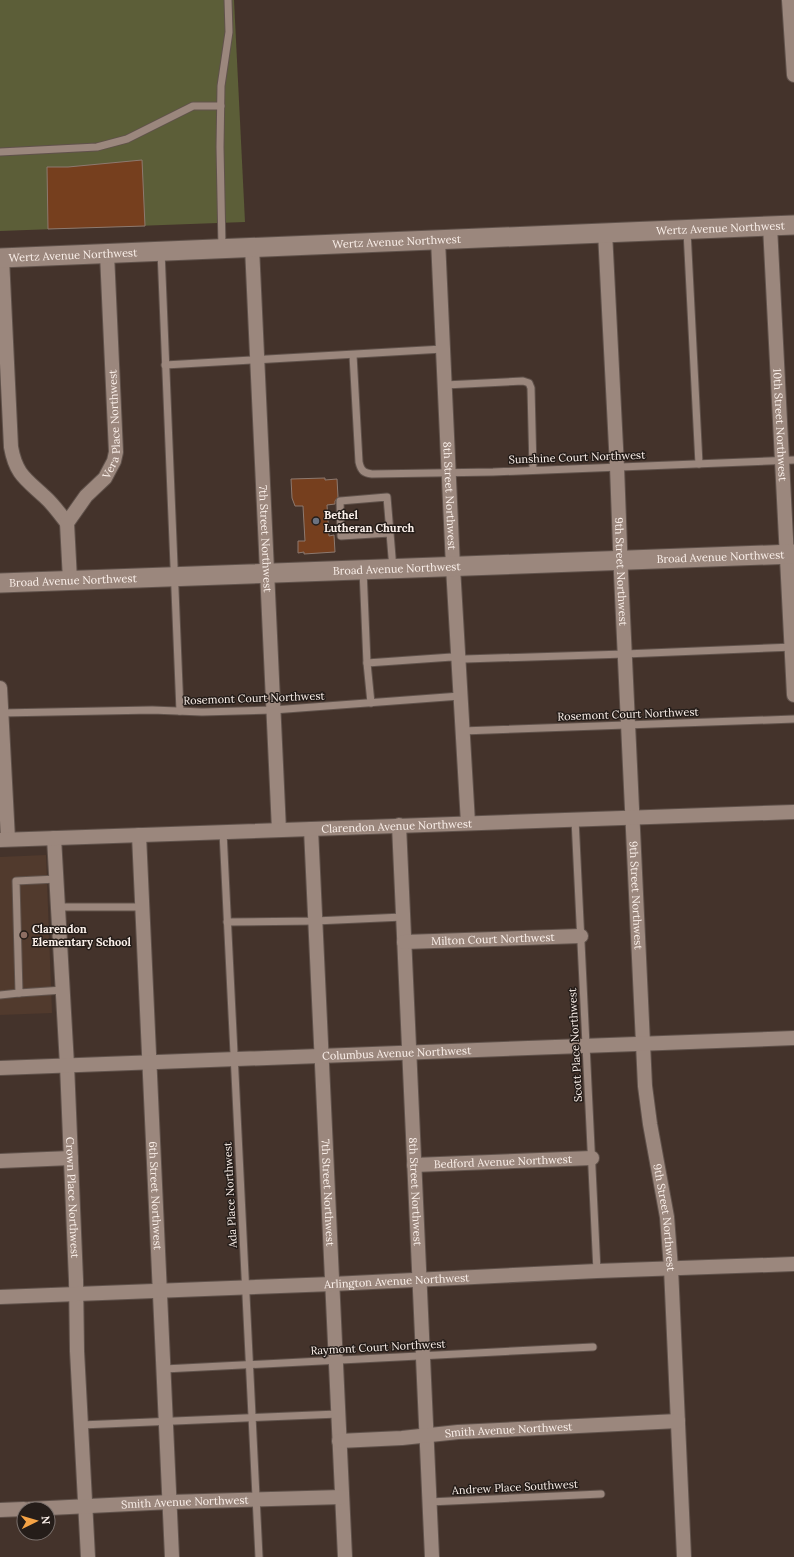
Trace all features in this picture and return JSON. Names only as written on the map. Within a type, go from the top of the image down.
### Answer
[{"type":"main road","name":"Wertz Avenue Northwest","points":[[1,258],[794,225]]},
{"type":"main road","name":"Broad Avenue Northwest","points":[[0,583],[790,554]]},
{"type":"street","points":[[789,0],[794,75]]},
{"type":"street","name":"10th Street Northwest","points":[[770,226],[788,460],[794,695]]},
{"type":"street","name":"9th Street Northwest","points":[[605,232],[645,1086],[650,1124],[667,1217],[671,1268],[684,1557]]},
{"type":"street","name":"8th Street Northwest","points":[[438,240],[453,567],[468,823]]},
{"type":"street","name":"7th Street Northwest","points":[[252,247],[279,830]]},
{"type":"street","name":"Vera Place Northwest","points":[[67,522],[86,496],[105,478],[114,461],[116,452],[107,254]]},
{"type":"street","points":[[1,258],[11,447],[13,456],[22,476],[46,498],[67,522],[70,580]]},
{"type":"street","points":[[0,688],[4,840]]},
{"type":"street","name":"Clarendon Avenue Northwest","points":[[4,840],[794,812]]},
{"type":"street","name":"8th Street Northwest","points":[[399,825],[432,1557]]},
{"type":"street","name":"7th Street Northwest","points":[[311,829],[344,1557]]},
{"type":"street","name":"6th Street Northwest","points":[[139,835],[172,1557]]},
{"type":"street","name":"Crown Place Northwest","points":[[54,838],[67,1065],[80,1425],[88,1557]]},
{"type":"street","name":"Milton Court Northwest","points":[[404,942],[582,936]]},
{"type":"street","name":"Columbus Avenue Northwest","points":[[0,1068],[794,1038]]},
{"type":"street","points":[[0,1161],[71,1158]]},
{"type":"street","name":"Bedford Avenue Northwest","points":[[414,1165],[592,1158]]},
{"type":"street","name":"Arlington Avenue Northwest","points":[[0,1297],[794,1264]]},
{"type":"street","name":"Smith Avenue Northwest","points":[[339,1441],[458,1432],[678,1421]]},
{"type":"street","name":"Smith Avenue Northwest","points":[[56,1508],[170,1502],[342,1497]]},
{"type":"street","points":[[0,1510],[16,1509]]},
{"type":"lane","points":[[222,248],[220,147],[221,86],[229,32],[228,0]]},
{"type":"lane","points":[[0,152],[97,147],[127,139],[193,106],[221,106]]},
{"type":"lane","points":[[687,229],[699,464]]},
{"type":"lane","points":[[161,251],[180,711]]},
{"type":"lane","points":[[165,365],[443,349]]},
{"type":"lane","name":"Sunshine Court Northwest","points":[[353,355],[359,462],[362,471],[372,474],[533,470],[788,460]]},
{"type":"lane","points":[[445,385],[523,381],[529,383],[531,388],[533,470]]},
{"type":"lane","points":[[390,533],[340,536],[340,501],[387,497],[390,533],[393,569]]},
{"type":"lane","points":[[363,570],[370,703]]},
{"type":"lane","points":[[367,663],[452,657],[473,659],[793,647]]},
{"type":"lane","name":"Rosemont Court Northwest","points":[[1,714],[152,710],[202,712],[273,710],[460,696]]},
{"type":"lane","name":"Rosemont Court Northwest","points":[[462,731],[794,719]]},
{"type":"lane","name":"Scott Place Northwest","points":[[576,819],[597,1271]]},
{"type":"lane","name":"Ada Place Northwest","points":[[223,832],[259,1557]]},
{"type":"lane","points":[[19,994],[16,882],[57,879]]},
{"type":"lane","points":[[58,907],[142,907]]},
{"type":"lane","points":[[228,922],[315,921],[403,917]]},
{"type":"lane","points":[[0,994],[19,994],[63,990]]},
{"type":"lane","name":"Raymont Court Northwest","points":[[164,1369],[593,1347]]},
{"type":"lane","points":[[80,1425],[338,1414]]},
{"type":"lane","name":"Andrew Place Southwest","points":[[429,1502],[601,1494]]},
{"type":"shaded area","name":"Clarendon Elementary School","points":[[46,855],[52,1013],[0,1015],[0,857]]},
{"type":"green space","points":[[0,0],[234,0],[245,222],[0,231]]},
{"type":"building","points":[[142,160],[145,226],[48,229],[47,167],[68,167]]},
{"type":"building","name":"Bethel Lutheran Church","points":[[325,478],[325,480],[337,479],[338,497],[335,504],[327,505],[329,536],[334,535],[335,552],[298,553],[298,541],[305,541],[303,506],[295,506],[292,498],[291,479]]},
{"type":"place","name":"Bethel Lutheran Church","points":[[316,521]]},
{"type":"place","name":"Clarendon Elementary School","points":[[24,935]]}]
